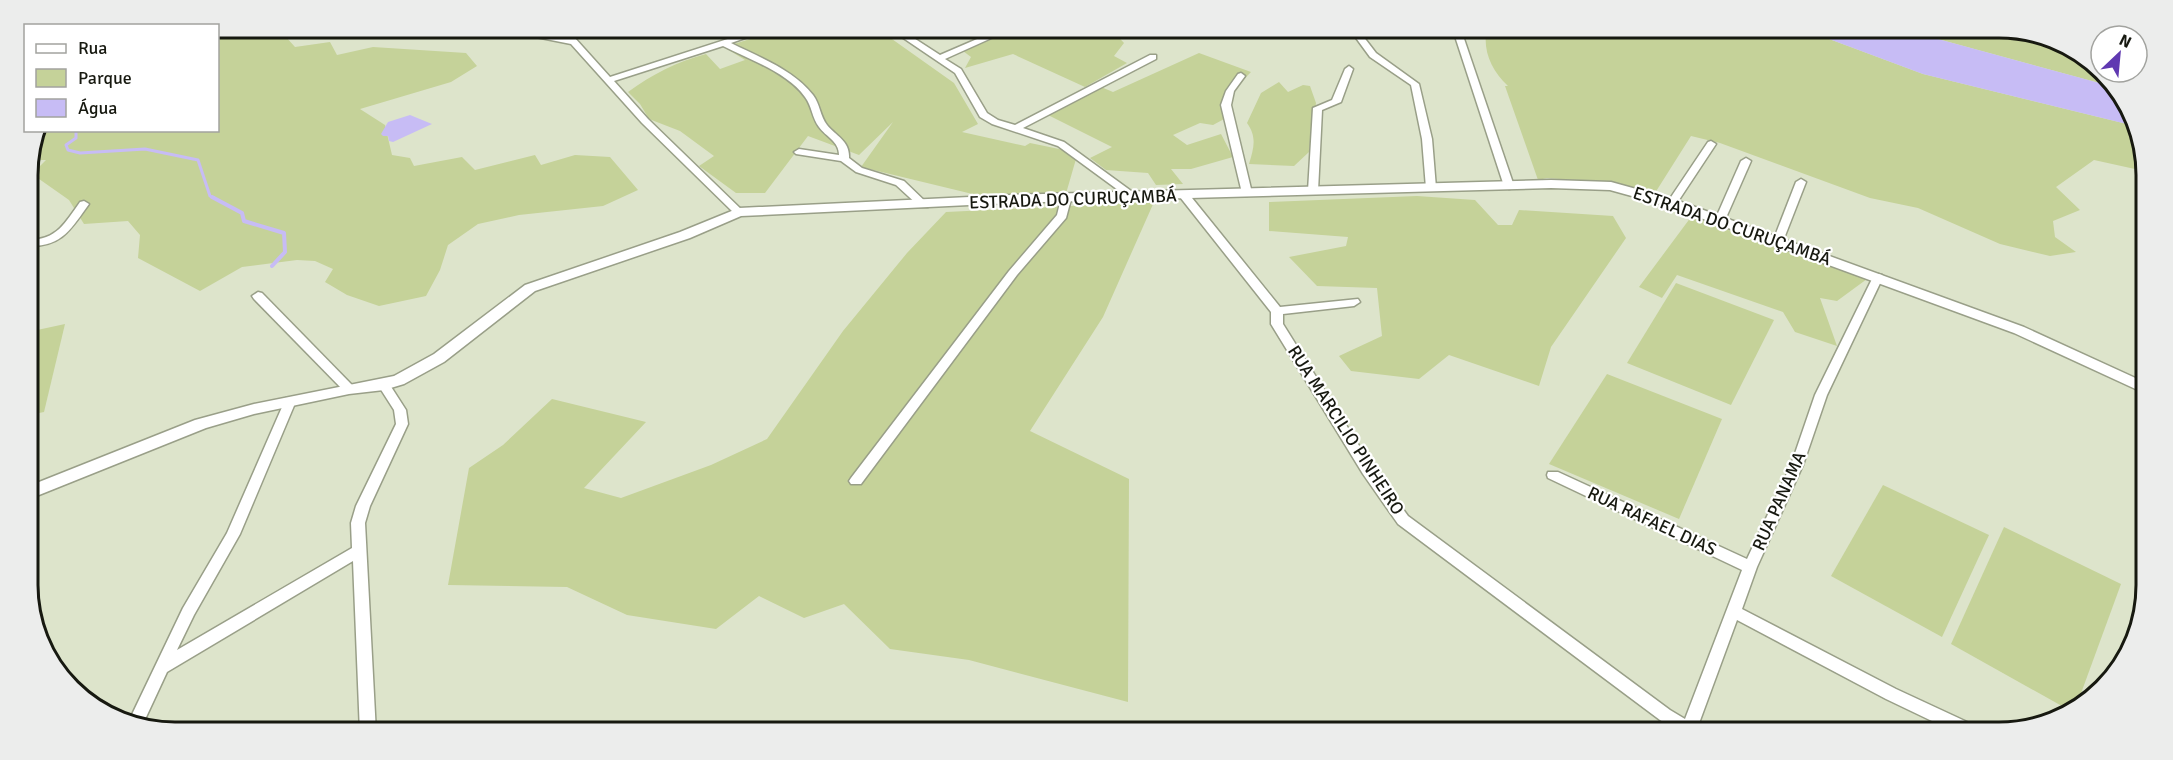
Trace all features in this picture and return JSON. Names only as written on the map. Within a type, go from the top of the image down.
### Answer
[{"type":"street","points":[[552,38],[573,42]]},
{"type":"street","points":[[570,38],[645,121],[739,212]]},
{"type":"street","points":[[609,80],[743,38]]},
{"type":"street","points":[[908,38],[958,71],[983,115],[1015,129],[1061,144],[1133,196]]},
{"type":"street","points":[[940,58],[986,38]]},
{"type":"street","points":[[1360,38],[1373,55],[1414,84],[1427,139],[1431,188]]},
{"type":"street","points":[[1460,38],[1509,186]]},
{"type":"street","points":[[726,44],[802,87],[815,104],[820,122],[842,144],[845,151],[844,159]]},
{"type":"street","points":[[1015,129],[1153,57]]},
{"type":"street","points":[[1312,191],[1317,108],[1336,102],[1349,69]]},
{"type":"street","points":[[1241,76],[1230,91],[1226,105],[1247,193]]},
{"type":"street","points":[[1672,203],[1711,144]]},
{"type":"street","points":[[799,152],[844,159],[859,170],[900,183],[924,205]]},
{"type":"street","points":[[1720,220],[1746,161]]},
{"type":"street","points":[[1778,241],[1801,182]]},
{"type":"street","name":"ESTRADA DO CURUÇAMBÁ","points":[[38,489],[201,424],[349,388],[384,386],[413,374],[439,358],[530,288],[685,235],[739,212],[1133,196],[1509,186],[1611,186],[1672,203],[2019,330],[2136,384]]},
{"type":"street","name":"RUA MARCILIO PINHEIRO","points":[[1184,195],[1277,311],[1277,324],[1368,471],[1403,520],[1677,722]]},
{"type":"street","points":[[856,481],[1013,273],[1062,216],[1066,199]]},
{"type":"street","points":[[38,244],[53,240],[84,204]]},
{"type":"street","name":"RUA PANAMA","points":[[1695,722],[1750,567],[1797,465],[1821,395],[1878,277]]},
{"type":"street","points":[[258,296],[349,388]]},
{"type":"street","points":[[1277,311],[1354,302]]},
{"type":"street","points":[[368,723],[358,523],[363,506],[402,424],[400,410],[384,386]]},
{"type":"street","points":[[138,718],[188,612],[233,534],[290,401]]},
{"type":"street","name":"RUA RAFAEL DIAS","points":[[1553,475],[1750,567]]},
{"type":"street","points":[[162,668],[360,550]]},
{"type":"street","points":[[1733,610],[1891,694],[1951,722]]},
{"type":"green space","points":[[219,38],[287,38],[295,47],[330,42],[337,55],[373,47],[466,53],[477,66],[451,82],[360,109],[385,125],[392,155],[410,158],[414,166],[462,157],[475,170],[535,155],[541,165],[575,155],[610,157],[638,190],[603,206],[519,215],[478,224],[448,245],[440,270],[426,296],[379,306],[347,295],[325,282],[333,269],[315,261],[297,260],[242,267],[200,291],[138,258],[140,235],[128,221],[84,224],[69,200],[38,178],[38,168],[46,160],[39,160],[44,132],[219,132]]},
{"type":"green space","points":[[753,38],[891,38],[954,83],[978,124],[962,132],[1025,146],[1030,143],[1064,150],[1076,159],[1065,197],[989,198],[861,167],[893,122],[859,155],[808,136],[765,193],[736,193],[699,166],[714,156],[680,131],[649,119],[640,104],[628,92],[665,69],[706,54],[720,69],[745,60],[724,47]]},
{"type":"green space","points":[[995,38],[1119,38],[1124,43],[1114,56],[1127,63],[1085,87],[1013,54],[965,68],[971,57],[963,51]]},
{"type":"green space","points":[[1486,38],[1826,38],[1923,74],[2125,124],[2133,148],[2135,169],[2094,160],[2056,187],[2080,210],[2053,221],[2055,237],[2076,252],[2050,256],[2000,244],[1918,208],[1870,198],[1720,143],[1691,136],[1655,193],[1610,183],[1547,178],[1538,180],[1505,86],[1508,86],[1489,59]]},
{"type":"green space","points":[[1934,38],[2016,39],[2043,45],[2075,61],[2089,71],[2089,80]]},
{"type":"green space","points":[[1199,53],[1251,72],[1220,104],[1226,118],[1213,125],[1200,123],[1173,135],[1187,145],[1221,134],[1233,157],[1191,169],[1171,169],[1183,184],[1156,185],[1148,173],[1106,170],[1090,158],[1112,147],[1048,115],[1101,87],[1113,92]]},
{"type":"green space","points":[[1279,82],[1288,92],[1303,85],[1310,86],[1316,103],[1309,152],[1294,166],[1249,164],[1254,143],[1247,123],[1261,93]]},
{"type":"green space","points":[[1417,196],[1475,200],[1498,225],[1512,225],[1519,210],[1613,216],[1626,238],[1551,347],[1539,386],[1449,355],[1419,379],[1351,371],[1339,356],[1382,336],[1377,288],[1317,286],[1289,257],[1346,246],[1348,237],[1269,231],[1269,202]]},
{"type":"green space","points":[[1154,202],[1103,317],[1030,431],[1129,479],[1128,702],[969,660],[890,649],[844,604],[804,618],[759,596],[716,629],[627,615],[567,587],[448,585],[469,468],[503,445],[552,399],[646,422],[584,488],[621,498],[711,465],[767,439],[843,331],[907,253],[946,212]]},
{"type":"green space","points":[[1691,217],[1867,279],[1837,301],[1820,298],[1837,346],[1795,332],[1783,312],[1677,275],[1662,298],[1639,287]]},
{"type":"green space","points":[[1676,283],[1774,320],[1731,405],[1627,363]]},
{"type":"green space","points":[[65,324],[44,412],[38,413],[38,330]]},
{"type":"green space","points":[[1607,374],[1722,419],[1679,519],[1549,464]]},
{"type":"green space","points":[[1883,485],[1989,535],[1942,637],[1831,576]]},
{"type":"green space","points":[[2004,527],[2121,584],[2080,695],[2062,706],[1951,644]]},
{"type":"water","points":[[1826,38],[1934,38],[2089,80],[2089,84],[2102,84],[2125,124],[1923,74]]},
{"type":"water","points":[[410,115],[432,124],[393,142],[389,141],[388,136],[381,134],[388,122]]},
{"type":"waterway","points":[[76,132],[76,138],[66,145],[68,150],[80,153],[145,149],[198,160],[212,197]]},
{"type":"waterway","points":[[212,197],[242,213],[244,221],[284,233],[285,252],[272,266]]}]
